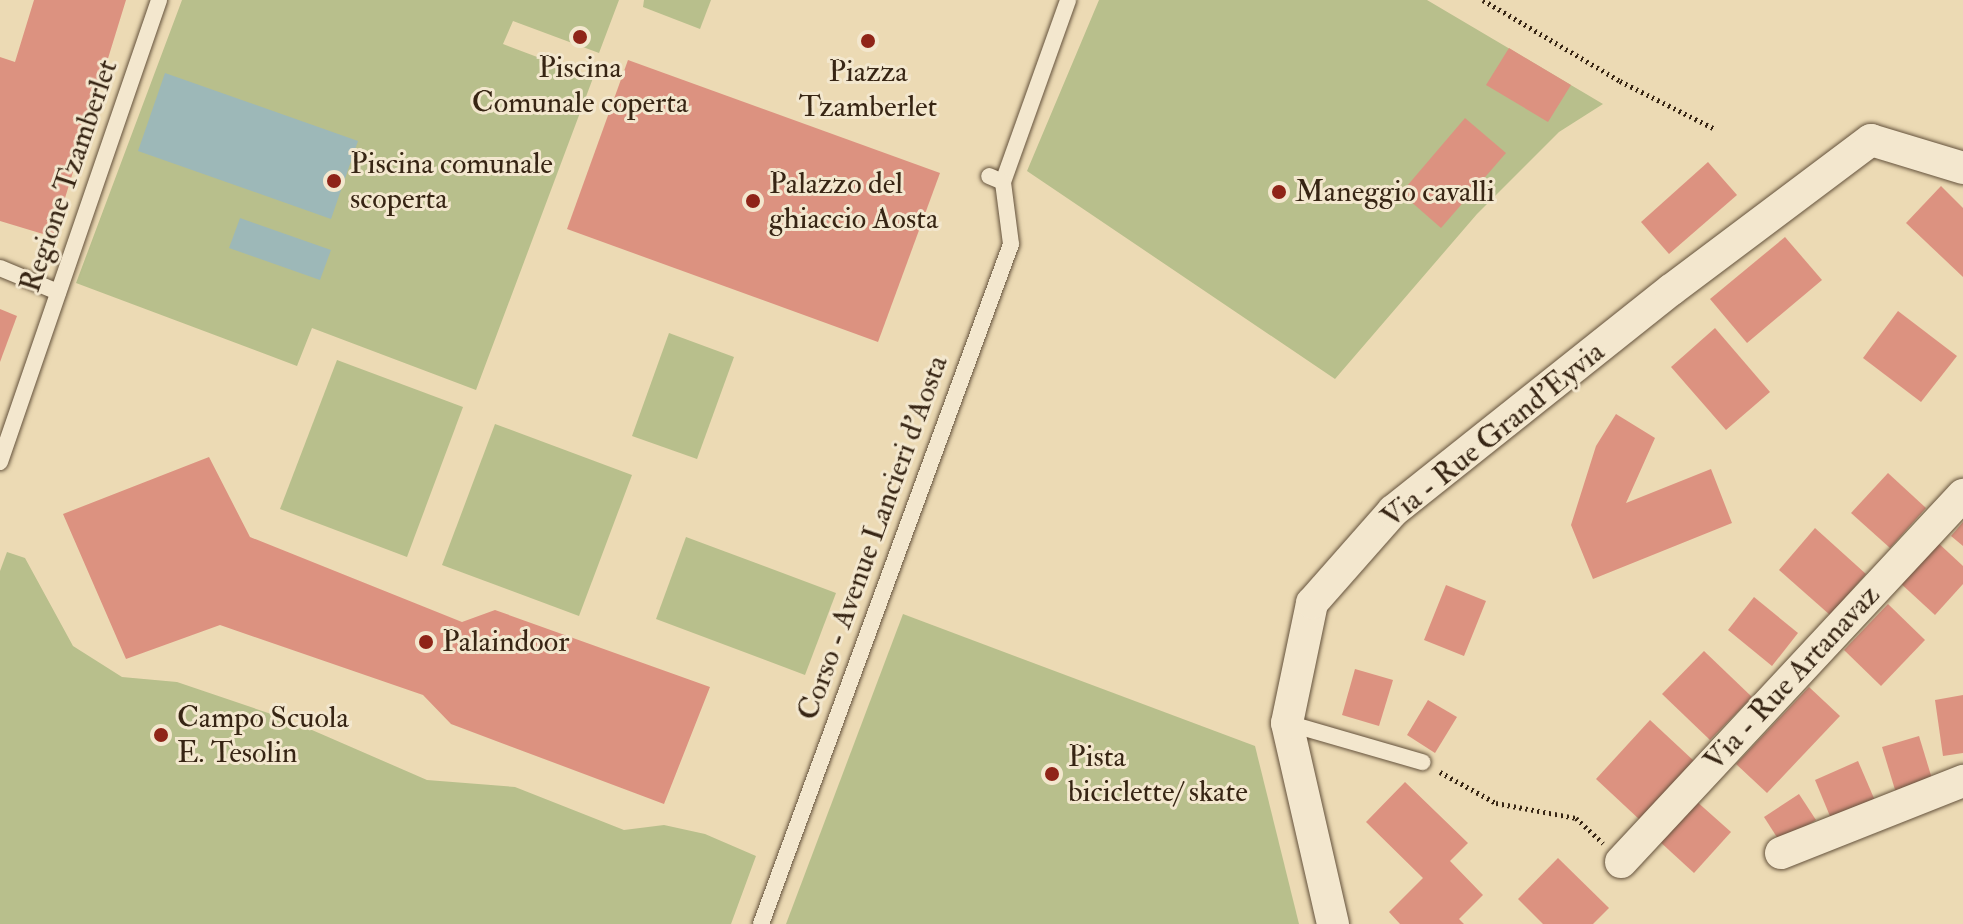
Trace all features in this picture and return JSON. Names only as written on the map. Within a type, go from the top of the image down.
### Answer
[{"type":"street","name":"Via - Rue Grand'Eyvia","points":[[1333,924],[1287,723],[1312,603],[1393,511],[1671,290],[1871,140],[1963,168]]},
{"type":"street","name":"Via - Rue Artanavaz","points":[[1621,862],[1963,495]]},
{"type":"street","points":[[1781,853],[1963,781]]},
{"type":"lane","name":"Regione Tzamberlet","points":[[0,462],[159,0]]},
{"type":"lane","name":"Corso - Avenue Lancieri d'Aosta","points":[[761,924],[1011,244],[996,179],[1068,0]]},
{"type":"lane","points":[[0,268],[58,292]]},
{"type":"lane","points":[[1287,723],[1422,762]]},
{"type":"path","points":[[1483,0],[1620,81],[1715,129]]},
{"type":"path","points":[[1422,762],[1496,803],[1576,818],[1621,862]]},
{"type":"green space","name":"Piscina comunale scoperta","points":[[182,0],[619,0],[599,53],[513,21],[503,44],[593,78],[476,390],[312,328],[297,366],[76,283]]},
{"type":"green space","name":"Piscina Comunale coperta","points":[[644,0],[711,0],[700,29],[643,7]]},
{"type":"green space","name":"Maneggio cavalli","points":[[1099,0],[1427,0],[1603,104],[1559,132],[1477,214],[1335,379],[1027,171]]},
{"type":"green space","points":[[669,333],[734,357],[697,459],[632,436]]},
{"type":"green space","points":[[337,360],[463,407],[407,557],[280,509]]},
{"type":"green space","points":[[495,424],[632,475],[579,616],[442,565]]},
{"type":"green space","points":[[686,537],[836,593],[805,675],[656,619]]},
{"type":"green space","name":"Campo Scuola E. Tesolin","points":[[7,552],[25,558],[73,646],[122,677],[177,682],[289,720],[427,780],[515,787],[624,830],[664,825],[705,834],[756,856],[731,924],[0,924],[0,571]]},
{"type":"green space","name":"Pista biciclette/ skate","points":[[903,614],[1255,746],[1299,924],[786,924]]},
{"type":"water","points":[[165,73],[358,141],[331,219],[138,151]]},
{"type":"water","points":[[240,218],[331,250],[320,280],[229,248]]},
{"type":"building","points":[[34,0],[126,0],[53,237],[0,221],[0,57],[15,62]]},
{"type":"building","points":[[1509,48],[1571,85],[1548,122],[1486,85]]},
{"type":"building","name":"Palazzo del ghiaccio Aosta","points":[[628,60],[940,173],[878,342],[567,229]]},
{"type":"building","points":[[1465,118],[1506,153],[1441,228],[1401,193]]},
{"type":"building","points":[[1708,162],[1737,195],[1669,254],[1641,222]]},
{"type":"building","points":[[1941,186],[1963,208],[1963,277],[1906,223]]},
{"type":"building","points":[[1785,237],[1822,280],[1747,343],[1710,299]]},
{"type":"building","points":[[0,309],[17,316],[0,362]]},
{"type":"building","points":[[1898,311],[1957,356],[1921,402],[1863,358]]},
{"type":"building","points":[[1715,328],[1770,392],[1726,430],[1671,367]]},
{"type":"building","points":[[1616,414],[1655,438],[1626,503],[1711,469],[1732,523],[1593,579],[1571,525],[1596,446]]},
{"type":"building","name":"Palaindoor","points":[[209,457],[250,537],[462,622],[495,610],[710,687],[664,804],[451,724],[423,695],[220,625],[126,659],[63,514]]},
{"type":"building","points":[[1888,473],[1926,508],[1890,548],[1851,513]]},
{"type":"building","points":[[1963,522],[1963,546],[1951,536]]},
{"type":"building","points":[[1815,528],[1866,574],[1830,615],[1779,570]]},
{"type":"building","points":[[1935,540],[1963,566],[1963,584],[1935,615],[1898,581]]},
{"type":"building","points":[[1446,585],[1486,601],[1464,656],[1424,640]]},
{"type":"building","points":[[1754,597],[1798,633],[1772,666],[1728,630]]},
{"type":"building","points":[[1888,604],[1925,640],[1881,686],[1844,650]]},
{"type":"building","points":[[1704,651],[1752,697],[1710,740],[1662,694]]},
{"type":"building","points":[[1355,669],[1393,680],[1379,726],[1342,715]]},
{"type":"building","points":[[1809,687],[1840,716],[1767,793],[1736,764]]},
{"type":"building","points":[[1963,695],[1963,753],[1943,756],[1935,700]]},
{"type":"building","points":[[1428,700],[1457,717],[1435,753],[1407,735]]},
{"type":"building","points":[[1650,720],[1694,761],[1640,820],[1596,779]]},
{"type":"building","points":[[1919,736],[1933,782],[1896,793],[1882,747]]},
{"type":"building","points":[[1858,761],[1876,803],[1832,821],[1815,780]]},
{"type":"building","points":[[1405,782],[1468,843],[1450,861],[1483,895],[1459,919],[1464,924],[1400,924],[1389,912],[1423,878],[1366,822]]},
{"type":"building","points":[[1799,794],[1816,820],[1780,842],[1764,817]]},
{"type":"building","points":[[1695,800],[1731,832],[1694,873],[1658,840]]},
{"type":"building","points":[[1558,858],[1609,908],[1593,924],[1543,924],[1518,899]]},
{"type":"place","name":"Piscina Comunale coperta","points":[[580,37]]},
{"type":"place","name":"Piazza Tzamberlet","points":[[868,41]]},
{"type":"place","name":"Piscina comunale scoperta","points":[[334,181]]},
{"type":"place","name":"Maneggio cavalli","points":[[1279,192]]},
{"type":"place","name":"Palazzo del ghiaccio Aosta","points":[[753,201]]},
{"type":"place","name":"Palaindoor","points":[[426,642]]},
{"type":"place","name":"Campo Scuola E. Tesolin","points":[[161,735]]},
{"type":"place","name":"Pista biciclette/ skate","points":[[1052,774]]}]
